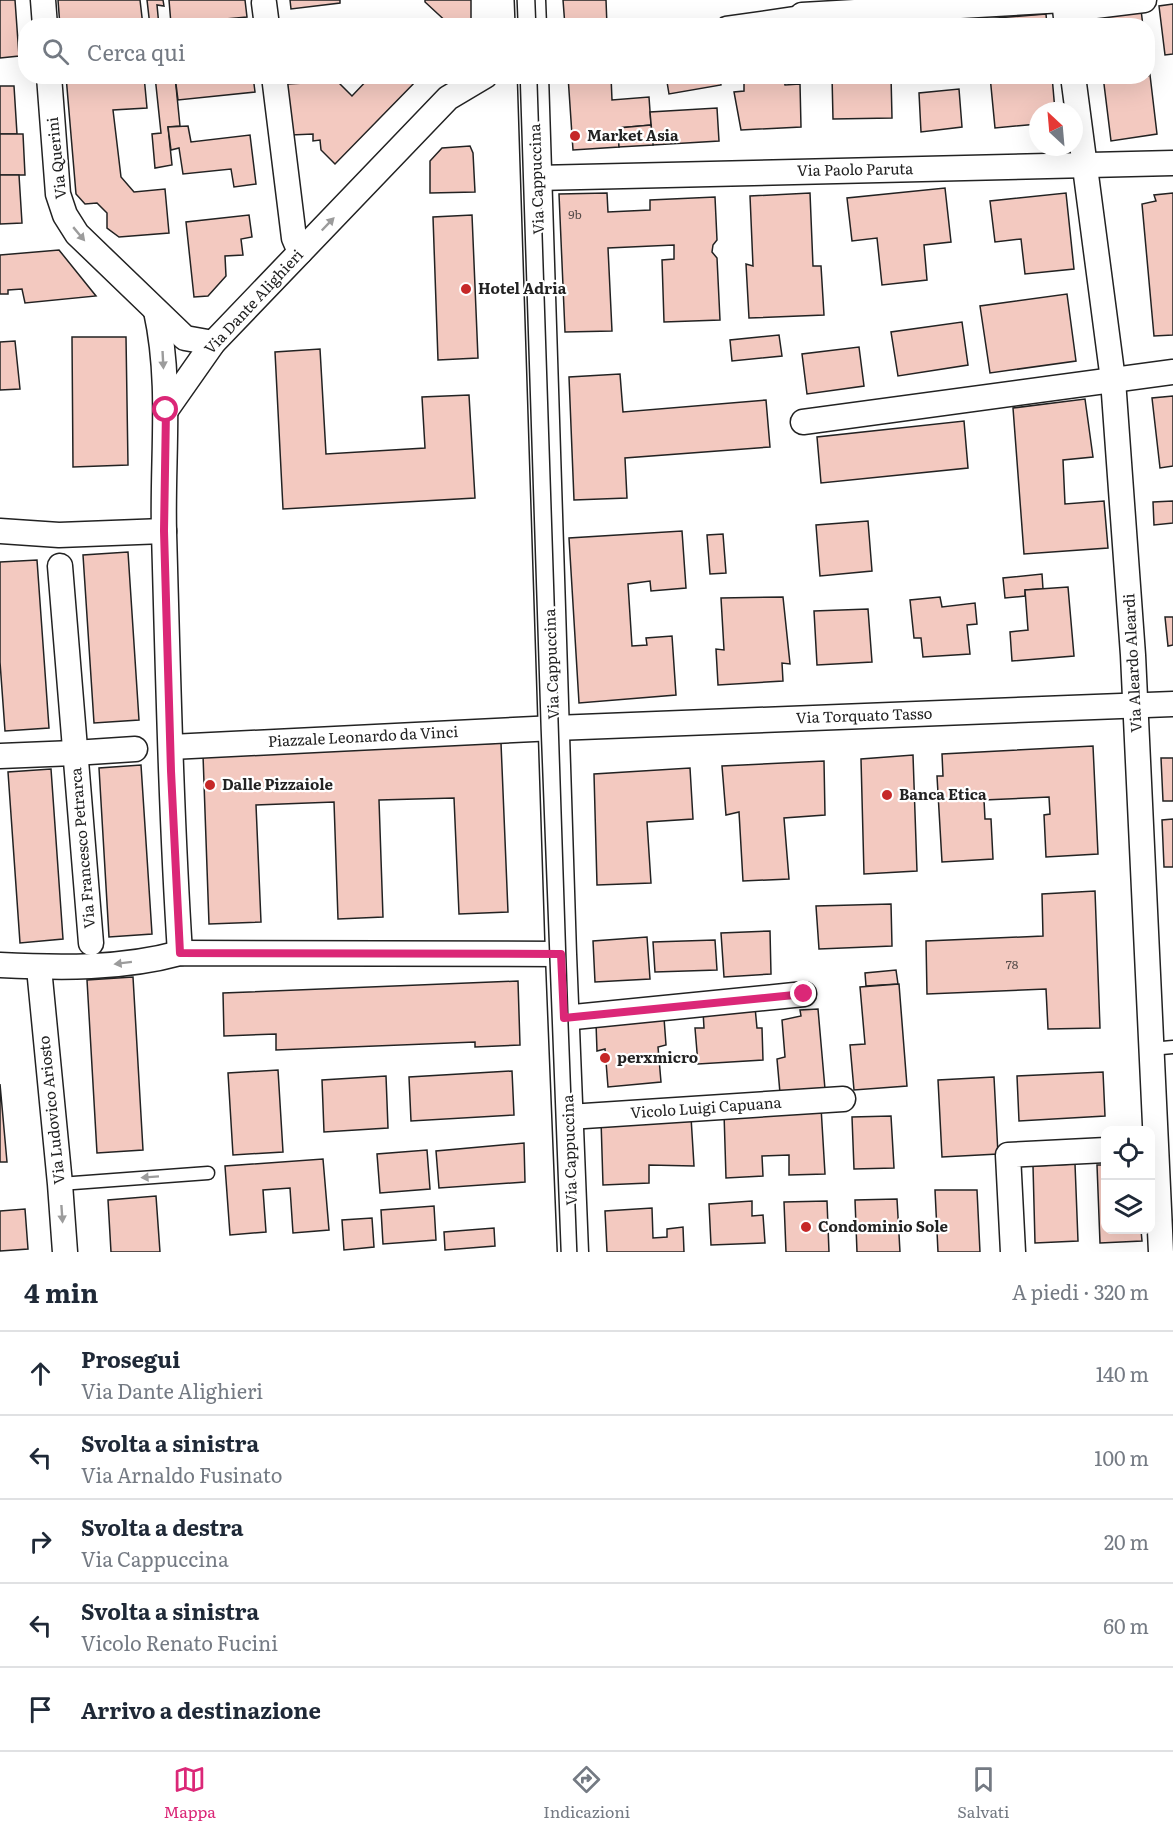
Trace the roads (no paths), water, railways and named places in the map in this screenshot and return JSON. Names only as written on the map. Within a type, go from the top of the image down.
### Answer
[{"type":"street","points":[[43,0],[44,18]]},
{"type":"street","points":[[530,0],[531,18]]},
{"type":"street","points":[[1064,0],[1066,18]]},
{"type":"street","points":[[781,18],[1064,0],[1079,8],[1144,0]]},
{"type":"street","name":"Via Querini","points":[[50,84],[58,194],[65,215],[77,234],[185,338],[213,343]]},
{"type":"street","points":[[275,84],[294,238],[300,252]]},
{"type":"street","name":"Via Dante Alighieri","points":[[166,410],[213,343],[448,98],[472,84]]},
{"type":"street","name":"Via Cappuccina","points":[[533,84],[561,954],[573,1252]]},
{"type":"street","name":"Via Aleardo Aleardi","points":[[1074,84],[1113,380],[1162,1048],[1155,1126]]},
{"type":"street","name":"Via Paolo Paruta","points":[[537,178],[1173,162]]},
{"type":"street","points":[[156,311],[162,336],[166,410],[164,531],[180,953]]},
{"type":"street","points":[[803,422],[1173,372]]},
{"type":"street","points":[[0,531],[59,535],[164,531]]},
{"type":"street","name":"Via Francesco Petrarca","points":[[60,566],[91,943]]},
{"type":"street","name":"Via Torquato Tasso","points":[[555,728],[1173,704]]},
{"type":"street","name":"Piazzale Leonardo da Vinci","points":[[171,747],[555,728]]},
{"type":"street","name":"Via Francesco Petrarca","points":[[0,756],[135,749]]},
{"type":"street","points":[[0,965],[39,968],[92,967],[162,958],[180,953],[561,954]]},
{"type":"street","name":"Via Ludovico Ariosto","points":[[39,968],[65,1252]]},
{"type":"street","points":[[564,1018],[804,994]]},
{"type":"street","name":"Vicolo Luigi Capuana","points":[[568,1117],[843,1099]]},
{"type":"street","points":[[1013,1252],[1008,1155],[1101,1150]]},
{"type":"street","name":"Via Aleardo Aleardi","points":[[1155,1165],[1165,1250]]},
{"type":"lane","points":[[60,1184],[208,1173]]},
{"type":"tram line","points":[[517,0],[518,18]]},
{"type":"tram line","points":[[535,0],[536,18]]},
{"type":"tram line","points":[[520,84],[561,1252]]},
{"type":"tram line","points":[[537,84],[577,1252]]},
{"type":"place","name":"Market Asia","points":[[575,136]]},
{"type":"place","name":"Hotel Adria","points":[[466,289]]},
{"type":"place","name":"Dalle Pizzaiole","points":[[210,785]]},
{"type":"place","name":"Banca Etica","points":[[887,795]]},
{"type":"place","name":"perxmicro","points":[[605,1058]]},
{"type":"place","name":"Condominio Sole","points":[[806,1227]]}]
